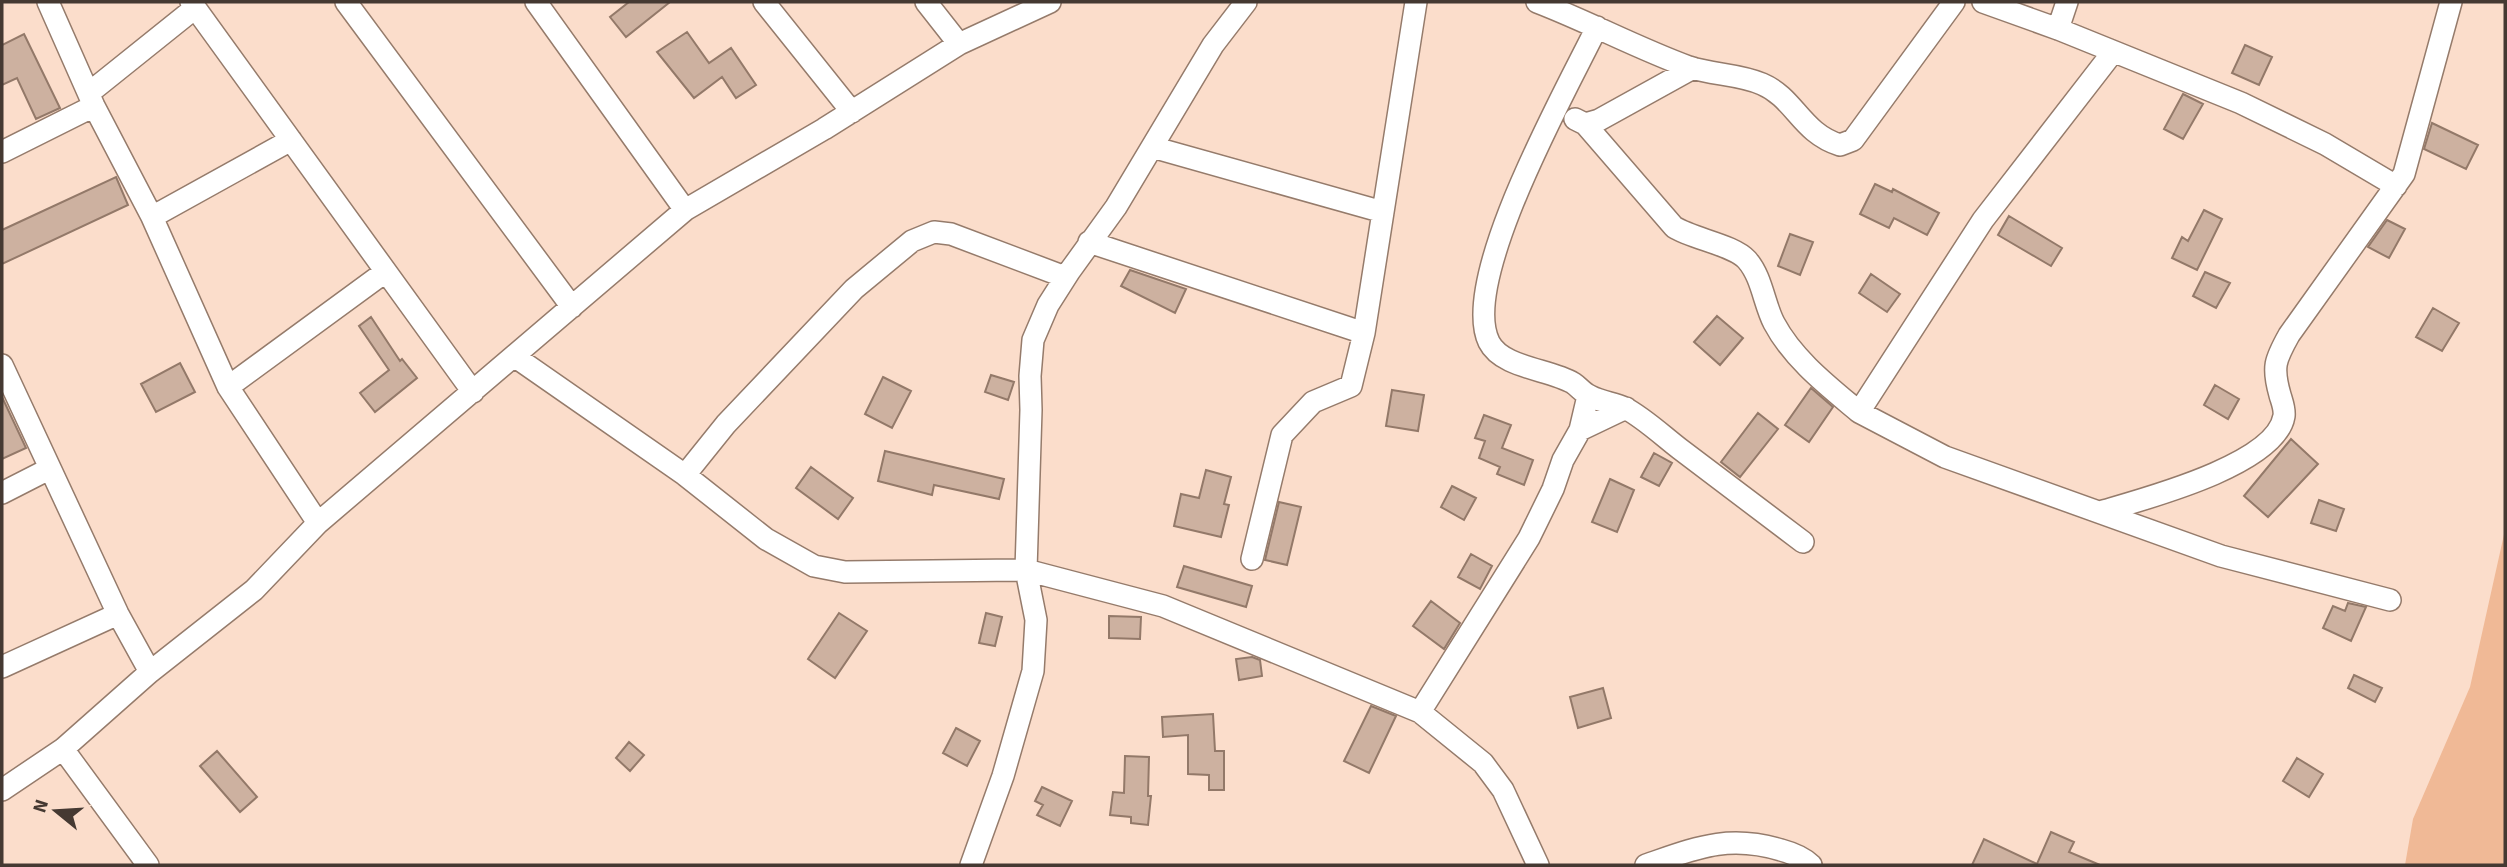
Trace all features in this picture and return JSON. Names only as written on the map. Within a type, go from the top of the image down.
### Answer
[{"type":"street","points":[[48,2],[92,99],[152,217],[228,387],[318,523]]},
{"type":"street","points":[[346,2],[572,307]]},
{"type":"street","points":[[536,2],[685,210]]},
{"type":"street","points":[[764,2],[852,112]]},
{"type":"street","points":[[926,2],[959,44]]},
{"type":"street","points":[[2,790],[63,749],[150,673],[254,590],[318,523],[685,210],[852,112],[959,44],[1050,2]]},
{"type":"street","points":[[971,865],[1003,776],[1033,671],[1036,620],[1026,570],[1033,340],[1048,305],[1065,277],[1116,207],[1213,46],[1246,2]]},
{"type":"street","points":[[1252,559],[1282,435],[1313,402],[1351,386],[1364,334],[1416,2]]},
{"type":"street","points":[[1537,2],[1693,68],[1738,76],[1772,89],[1812,131],[1825,141],[1840,145],[1853,140],[1954,2]]},
{"type":"street","points":[[1983,2],[2058,29],[2241,103],[2325,144],[2396,186]]},
{"type":"street","points":[[2058,29],[2067,2]]},
{"type":"street","points":[[2100,512],[2157,495],[2254,455],[2270,442],[2281,428],[2285,412],[2273,371],[2276,358],[2288,335],[2396,186],[2409,161],[2451,2]]},
{"type":"street","points":[[2,152],[92,99],[193,5],[473,391]]},
{"type":"street","points":[[1597,27],[1519,188],[1504,227],[1489,276],[1484,304],[1489,342],[1498,355],[1556,374],[1576,385],[1588,396],[1626,408],[1803,542]]},
{"type":"street","points":[[1859,412],[1983,220],[2113,52]]},
{"type":"street","points":[[1586,124],[1607,116],[1693,68]]},
{"type":"street","points":[[1557,110],[1586,124],[1674,227],[1746,258],[1755,273],[1772,321],[1783,339],[1828,386],[1859,412],[1945,457],[2248,565],[2390,600]]},
{"type":"street","points":[[152,217],[290,141]]},
{"type":"street","points":[[1152,146],[1383,212]]},
{"type":"street","points":[[685,475],[726,424],[854,289],[912,242],[934,232],[951,234],[1065,277]]},
{"type":"street","points":[[1089,242],[1364,334]]},
{"type":"street","points":[[228,387],[385,272]]},
{"type":"street","points":[[514,356],[685,475],[766,539],[814,566],[845,572],[1026,570],[1164,606],[1420,712],[1483,763],[1503,790],[1538,865]]},
{"type":"street","points":[[2,365],[118,614],[150,673]]},
{"type":"street","points":[[1420,712],[1529,538],[1553,489],[1563,460],[1580,430],[1588,396]]},
{"type":"street","points":[[1580,430],[1626,408]]},
{"type":"street","points":[[2,493],[49,469]]},
{"type":"street","points":[[2,667],[118,614]]},
{"type":"street","points":[[63,749],[148,865]]},
{"type":"street","points":[[1646,865],[1700,847],[1727,842],[1768,846],[1789,852],[1811,865]]},
{"type":"shaded area","points":[[2505,530],[2505,865],[2405,865],[2413,819],[2470,687]]},
{"type":"building","points":[[629,2],[670,2],[626,37],[610,17]]},
{"type":"building","points":[[687,32],[709,63],[731,48],[756,85],[736,98],[722,77],[694,98],[657,52]]},
{"type":"building","points":[[24,34],[60,108],[36,119],[17,78],[2,85],[2,45]]},
{"type":"building","points":[[2245,45],[2272,57],[2259,85],[2232,73]]},
{"type":"building","points":[[2183,94],[2203,104],[2183,139],[2164,129]]},
{"type":"building","points":[[2432,123],[2478,145],[2466,169],[2424,149]]},
{"type":"building","points":[[116,177],[128,205],[2,264],[2,230]]},
{"type":"building","points":[[1875,184],[1892,192],[1893,189],[1939,213],[1927,235],[1894,218],[1889,228],[1860,214]]},
{"type":"building","points":[[2204,210],[2222,219],[2197,270],[2172,258],[2182,237],[2188,241]]},
{"type":"building","points":[[2009,216],[2062,248],[2051,266],[1998,235]]},
{"type":"building","points":[[2387,220],[2405,229],[2389,258],[2368,247]]},
{"type":"building","points":[[1790,234],[1813,242],[1800,275],[1778,266]]},
{"type":"building","points":[[1130,270],[1186,289],[1175,313],[1121,286]]},
{"type":"building","points":[[2205,272],[2230,283],[2216,308],[2193,296]]},
{"type":"building","points":[[1871,274],[1900,294],[1887,312],[1859,293]]},
{"type":"building","points":[[2433,308],[2459,323],[2442,351],[2416,337]]},
{"type":"building","points":[[1717,316],[1743,338],[1720,365],[1694,342]]},
{"type":"building","points":[[371,317],[400,361],[402,359],[417,378],[375,412],[360,393],[389,370],[359,326]]},
{"type":"building","points":[[180,363],[195,392],[156,412],[141,384]]},
{"type":"building","points":[[991,375],[1014,382],[1008,400],[985,392]]},
{"type":"building","points":[[883,377],[911,391],[892,428],[865,414]]},
{"type":"building","points":[[2215,385],[2239,399],[2228,419],[2204,405]]},
{"type":"building","points":[[1811,388],[1833,407],[1809,442],[1785,425]]},
{"type":"building","points":[[1392,390],[1424,395],[1418,431],[1386,426]]},
{"type":"building","points":[[2,397],[26,448],[2,459]]},
{"type":"building","points":[[1758,413],[1778,429],[1740,477],[1721,462]]},
{"type":"building","points":[[1484,415],[1511,425],[1502,448],[1533,460],[1524,485],[1497,474],[1500,467],[1479,458],[1485,441],[1475,438]]},
{"type":"building","points":[[2291,439],[2318,464],[2268,517],[2244,496]]},
{"type":"building","points":[[885,451],[1004,479],[999,499],[934,485],[932,495],[878,481]]},
{"type":"building","points":[[1654,453],[1672,463],[1659,486],[1641,477]]},
{"type":"building","points":[[811,467],[853,498],[838,519],[796,488]]},
{"type":"building","points":[[1206,470],[1231,477],[1224,504],[1229,505],[1221,537],[1174,526],[1181,494],[1199,498]]},
{"type":"building","points":[[1610,479],[1634,490],[1617,532],[1592,522]]},
{"type":"building","points":[[1452,486],[1476,498],[1464,520],[1441,507]]},
{"type":"building","points":[[2319,500],[2344,509],[2336,531],[2311,523]]},
{"type":"building","points":[[1279,502],[1301,507],[1287,565],[1265,560]]},
{"type":"building","points":[[1471,554],[1492,566],[1480,589],[1458,577]]},
{"type":"building","points":[[1184,566],[1252,586],[1246,607],[1177,587]]},
{"type":"building","points":[[1431,601],[1460,623],[1444,649],[1413,626]]},
{"type":"building","points":[[2348,603],[2366,607],[2351,641],[2323,628],[2333,606],[2345,611]]},
{"type":"building","points":[[839,613],[867,631],[835,678],[808,659]]},
{"type":"building","points":[[986,613],[1002,617],[995,646],[979,643]]},
{"type":"building","points":[[1109,616],[1141,617],[1140,639],[1109,638]]},
{"type":"building","points":[[1252,657],[1260,660],[1262,676],[1239,680],[1236,659]]},
{"type":"building","points":[[2354,675],[2382,688],[2375,702],[2348,688]]},
{"type":"building","points":[[1603,688],[1611,718],[1578,728],[1570,697]]},
{"type":"building","points":[[1371,706],[1396,716],[1369,773],[1344,761]]},
{"type":"building","points":[[1213,714],[1215,751],[1224,751],[1224,790],[1209,790],[1209,775],[1188,774],[1188,735],[1163,737],[1162,717]]},
{"type":"building","points":[[956,728],[980,741],[967,766],[943,753]]},
{"type":"building","points":[[629,742],[644,755],[630,771],[616,758]]},
{"type":"building","points":[[217,751],[257,797],[240,812],[200,766]]},
{"type":"building","points":[[1125,756],[1149,757],[1148,796],[1151,796],[1148,825],[1131,823],[1131,817],[1110,815],[1113,792],[1124,793]]},
{"type":"building","points":[[2297,758],[2323,774],[2309,797],[2283,781]]},
{"type":"building","points":[[1042,787],[1072,801],[1060,826],[1037,815],[1043,805],[1035,801]]},
{"type":"building","points":[[2051,832],[2074,842],[2069,852],[2100,865],[1972,865],[1984,839],[2037,864]]}]
